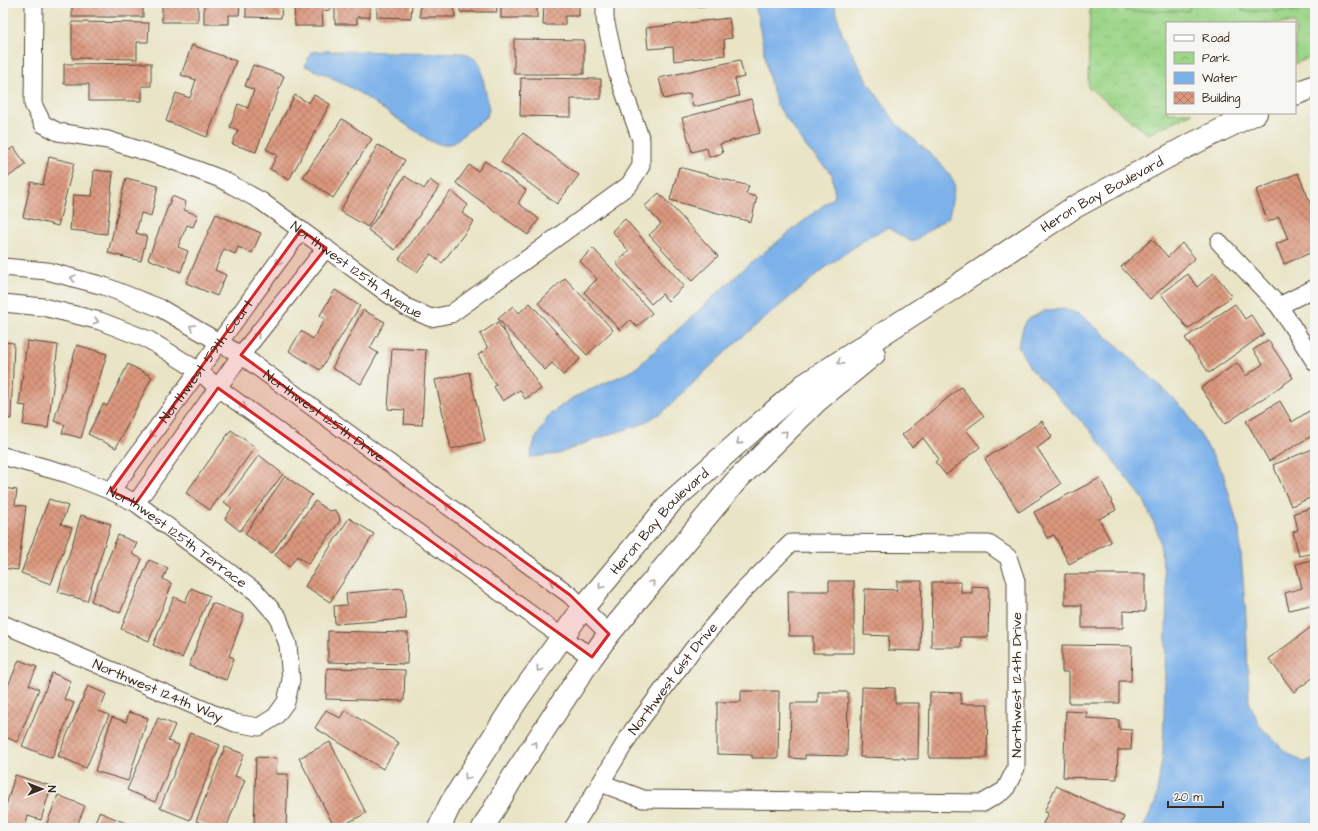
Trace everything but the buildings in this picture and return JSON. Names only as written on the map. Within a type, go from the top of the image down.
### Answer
[{"type":"street","name":"Northwest 125th Avenue","points":[[34,3],[33,104],[43,124],[58,132],[108,140],[171,160],[221,179],[262,201],[406,306],[431,318],[451,314],[629,185],[641,166],[641,140],[617,72],[605,20],[605,3]]},
{"type":"street","points":[[1296,94],[1315,86]]},
{"type":"street","name":"Heron Bay Boulevard","points":[[439,828],[451,803],[517,700],[583,608],[672,501],[804,385],[1073,208],[1184,148],[1254,114]]},
{"type":"street","name":"Northwest 59th Court","points":[[112,491],[301,230]]},
{"type":"street","points":[[1219,242],[1279,306],[1315,362]]},
{"type":"street","name":"Northwest 59th Court","points":[[136,503],[241,355],[326,248]]},
{"type":"street","name":"Northwest 125th Drive","points":[[3,266],[47,271],[104,286],[160,308],[241,355],[570,595],[609,634]]},
{"type":"street","name":"Heron Bay Boulevard","points":[[483,828],[513,777],[592,657],[609,634],[735,482],[817,401],[955,287]]},
{"type":"street","points":[[1279,306],[1315,288]]},
{"type":"street","points":[[3,303],[43,306],[100,321],[149,340],[199,371],[218,388],[562,637],[592,657]]},
{"type":"street","name":"Northwest 125th Terrace","points":[[3,456],[68,474],[112,491],[136,503],[256,592],[278,617],[288,645],[291,680]]},
{"type":"street","name":"Northwest 61st Drive","points":[[573,828],[633,730],[693,649],[746,589],[791,542]]},
{"type":"street","name":"Northwest 124th Drive","points":[[601,783],[643,799],[983,803],[1005,790],[1016,768],[1016,580],[1008,557],[989,544],[791,542]]},
{"type":"street","name":"Northwest 124th Way","points":[[3,624],[235,723],[259,727],[275,717],[286,702],[291,680]]},
{"type":"highlighted area","points":[[301,230],[326,248],[241,355],[570,595],[609,634],[592,657],[218,388],[136,503],[111,491]]},
{"type":"green space","points":[[1090,3],[1315,3],[1315,55],[1296,64],[1296,22],[1166,22],[1166,114],[1191,114],[1148,134],[1088,87]]},
{"type":"green space","points":[[1125,3],[1189,3],[1189,11],[1125,11]]},
{"type":"green space","points":[[1242,3],[1306,3],[1306,11],[1242,11]]},
{"type":"water","points":[[755,3],[834,3],[842,34],[867,81],[896,123],[944,167],[955,184],[949,217],[912,242],[888,228],[868,237],[825,268],[735,343],[664,411],[642,424],[593,440],[558,454],[530,457],[535,440],[549,415],[574,397],[634,370],[747,266],[835,196],[832,174],[807,148],[777,105],[769,77]]},
{"type":"water","points":[[311,52],[464,53],[476,59],[480,64],[489,109],[487,116],[453,143],[443,145],[430,141],[355,90],[329,76],[305,66]]},
{"type":"water","points":[[1063,308],[1081,315],[1119,347],[1186,411],[1223,473],[1239,530],[1246,618],[1249,702],[1260,726],[1285,751],[1303,762],[1315,760],[1315,828],[1143,828],[1155,804],[1163,754],[1167,595],[1159,536],[1144,500],[1089,429],[1031,369],[1018,346],[1025,321],[1044,311]]}]
